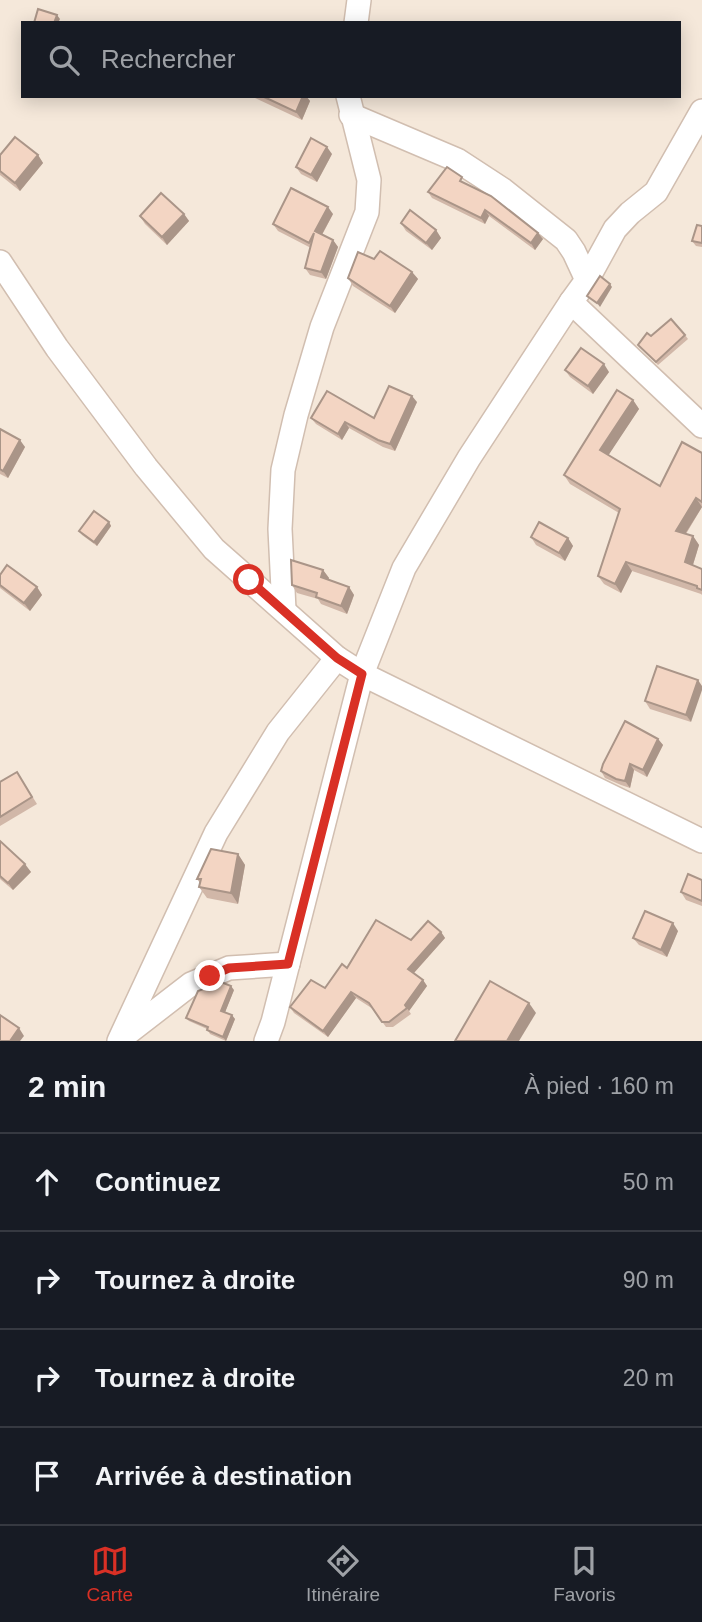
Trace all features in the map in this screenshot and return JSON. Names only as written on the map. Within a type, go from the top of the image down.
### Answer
[{"type":"street","points":[[356,21],[359,0]]},
{"type":"street","points":[[349,106],[457,160],[503,191],[566,240],[587,280]]},
{"type":"street","points":[[285,610],[280,529],[283,470],[322,327],[367,212],[369,180],[349,106]]},
{"type":"street","points":[[265,1041],[273,1022],[362,674],[404,568],[469,458],[587,280],[615,229],[656,192],[702,111]]},
{"type":"street","points":[[0,262],[57,348],[146,467],[214,549],[337,658],[362,674],[702,841]]},
{"type":"street","points":[[571,302],[702,426]]},
{"type":"street","points":[[119,1040],[216,834],[278,732],[337,658]]},
{"type":"street","points":[[119,1040],[191,984],[229,968],[288,964]]},
{"type":"shaded area","points":[[0,0],[702,0],[702,1041],[0,1041]]},
{"type":"building","points":[[38,9],[57,15],[55,21],[35,21]]},
{"type":"building","points":[[266,98],[302,98],[296,112]]},
{"type":"building","points":[[15,137],[38,155],[15,183],[0,171],[0,155]]},
{"type":"building","points":[[311,138],[327,147],[311,175],[296,167]]},
{"type":"building","points":[[447,167],[462,177],[460,181],[491,196],[538,233],[531,243],[485,210],[481,218],[428,192]]},
{"type":"building","points":[[291,188],[328,207],[315,231],[333,240],[321,272],[305,268],[314,233],[309,243],[273,224]]},
{"type":"building","points":[[161,193],[184,214],[162,237],[140,216]]},
{"type":"building","points":[[410,210],[436,230],[426,243],[401,223]]},
{"type":"building","points":[[697,225],[702,226],[702,243],[692,241]]},
{"type":"building","points":[[380,251],[412,272],[390,306],[348,278],[358,252],[374,259]]},
{"type":"building","points":[[600,276],[610,284],[597,303],[587,296]]},
{"type":"building","points":[[671,319],[685,335],[656,362],[638,345],[647,333],[651,336]]},
{"type":"building","points":[[581,348],[604,364],[588,386],[565,370]]},
{"type":"building","points":[[389,386],[412,396],[390,444],[345,422],[338,434],[311,418],[327,391],[374,418]]},
{"type":"building","points":[[617,390],[633,400],[600,450],[660,486],[682,442],[702,453],[702,502],[696,498],[676,531],[693,536],[685,562],[702,569],[702,590],[626,562],[615,584],[598,576],[620,509],[564,475]]},
{"type":"building","points":[[0,429],[20,440],[3,471],[0,469]]},
{"type":"building","points":[[94,511],[109,522],[94,542],[79,531]]},
{"type":"building","points":[[539,522],[568,538],[559,553],[531,537]]},
{"type":"building","points":[[291,560],[323,570],[321,577],[349,587],[341,606],[316,597],[317,593],[292,585]]},
{"type":"building","points":[[7,565],[37,587],[24,603],[0,585],[0,575]]},
{"type":"building","points":[[657,666],[698,680],[686,715],[645,701]]},
{"type":"building","points":[[625,721],[658,739],[643,770],[630,764],[625,781],[601,771]]},
{"type":"building","points":[[17,772],[32,797],[0,817],[0,782]]},
{"type":"building","points":[[0,841],[25,864],[8,883],[0,876]]},
{"type":"building","points":[[211,849],[238,854],[231,893],[199,887],[201,879],[197,879]]},
{"type":"building","points":[[688,874],[702,880],[702,901],[681,892]]},
{"type":"building","points":[[645,911],[673,923],[661,950],[633,938]]},
{"type":"building","points":[[376,920],[411,940],[428,921],[441,932],[408,969],[423,980],[405,1005],[407,1008],[389,1022],[382,1022],[369,1003],[351,992],[323,1031],[290,1007],[311,980],[325,988],[342,964],[347,968]]},
{"type":"building","points":[[490,981],[529,1003],[507,1041],[455,1041]]},
{"type":"building","points":[[221,982],[231,986],[221,1011],[232,1015],[223,1037],[186,1018],[198,991]]},
{"type":"building","points":[[0,1015],[19,1028],[10,1041],[0,1041]]},
{"type":"route","points":[[210,976],[229,968],[288,964],[362,674],[337,658],[249,580]]}]
